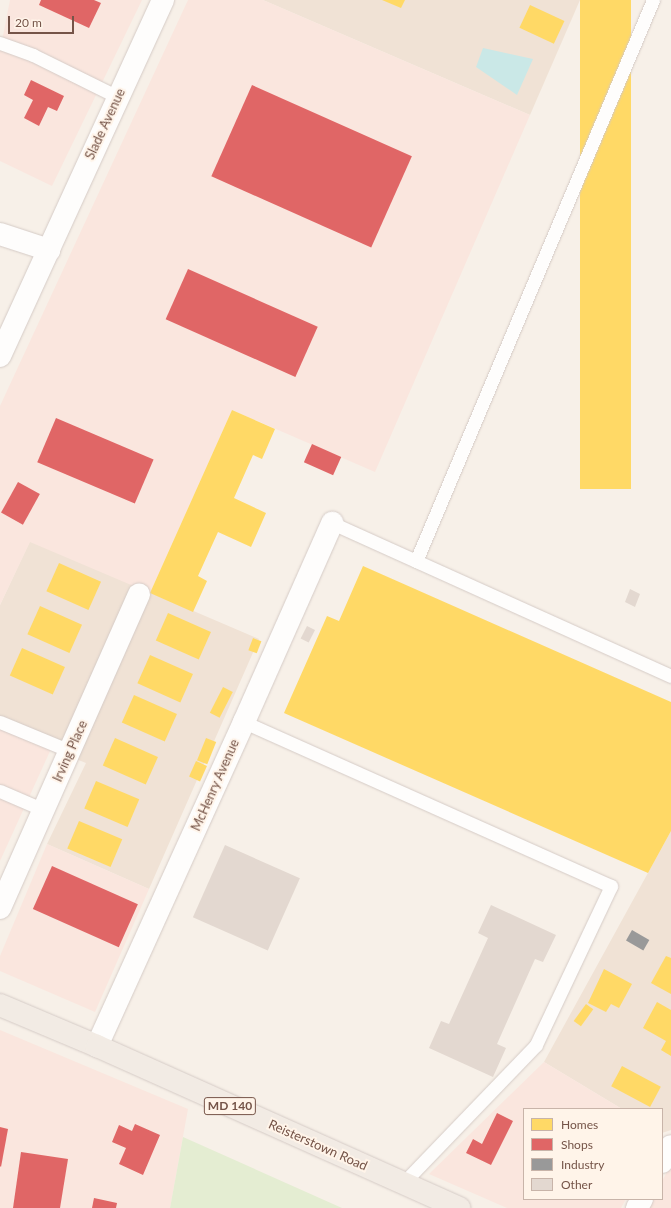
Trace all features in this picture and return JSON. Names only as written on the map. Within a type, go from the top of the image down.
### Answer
[{"type":"main road","name":"Reisterstown Road","points":[[0,1005],[97,1046],[459,1208]]},
{"type":"street","name":"Slade Avenue","points":[[0,356],[163,0]]},
{"type":"street","points":[[0,234],[49,250]]},
{"type":"street","name":"McHenry Avenue","points":[[97,1046],[244,722],[332,523]]},
{"type":"street","name":"Irving Place","points":[[0,908],[139,594]]},
{"type":"street","points":[[663,1160],[671,1146]]},
{"type":"lane","points":[[416,562],[653,0]]},
{"type":"lane","points":[[0,43],[33,55],[118,97]]},
{"type":"lane","points":[[332,523],[671,676]]},
{"type":"lane","points":[[0,722],[70,751]]},
{"type":"lane","points":[[244,722],[611,886],[536,1045],[403,1183]]},
{"type":"lane","points":[[0,791],[44,810]]},
{"type":"shaded area","points":[[10,0],[142,0],[52,186],[0,161],[0,51]]},
{"type":"shaded area","points":[[188,0],[263,0],[530,115],[375,472],[232,410],[150,593],[30,542],[0,605],[0,406]]},
{"type":"shaded area","points":[[263,0],[580,0],[530,115]]},
{"type":"shaded area","points":[[30,541],[259,639],[149,889],[47,844],[86,763],[0,726],[0,605]]},
{"type":"shaded area","points":[[0,726],[51,749],[0,861]]},
{"type":"shaded area","points":[[671,831],[671,1130],[663,1133],[663,1108],[620,1108],[544,1062]]},
{"type":"shaded area","points":[[47,844],[149,889],[95,1012],[0,971],[0,956]]},
{"type":"shaded area","points":[[0,1030],[188,1109],[170,1208],[0,1208]]},
{"type":"shaded area","points":[[544,1062],[620,1108],[523,1108],[523,1200],[625,1200],[621,1208],[507,1208],[429,1174]]},
{"type":"shaded area","points":[[671,1165],[671,1208],[647,1208],[651,1200],[663,1200],[663,1179]]},
{"type":"green space","points":[[183,1137],[342,1208],[170,1208]]},
{"type":"water","points":[[483,48],[533,59],[517,95],[476,67]]},
{"type":"building: Homes","points":[[382,0],[405,0],[401,8]]},
{"type":"building: Homes","points":[[580,0],[631,0],[631,489],[580,489]]},
{"type":"building: Homes","points":[[530,5],[564,21],[554,44],[519,28]]},
{"type":"building: Homes","points":[[232,410],[275,429],[262,459],[253,455],[234,498],[266,513],[251,547],[218,532],[198,576],[207,581],[193,612],[150,593]]},
{"type":"building: Homes","points":[[59,563],[101,582],[88,610],[46,591]]},
{"type":"building: Homes","points":[[363,566],[671,702],[671,831],[648,873],[284,713],[327,616],[339,621]]},
{"type":"building: Homes","points":[[40,606],[82,625],[69,653],[27,634]]},
{"type":"building: Homes","points":[[168,613],[211,632],[199,660],[156,640]]},
{"type":"building: Homes","points":[[253,638],[261,641],[257,653],[248,650]]},
{"type":"building: Homes","points":[[22,648],[65,667],[53,695],[10,675]]},
{"type":"building: Homes","points":[[150,655],[193,674],[180,702],[137,683]]},
{"type":"building: Homes","points":[[223,687],[233,692],[220,718],[210,713]]},
{"type":"building: Homes","points":[[134,695],[177,714],[165,742],[122,722]]},
{"type":"building: Homes","points":[[115,738],[158,757],[146,785],[103,765]]},
{"type":"building: Homes","points":[[206,738],[216,742],[207,764],[197,760]]},
{"type":"building: Homes","points":[[196,761],[207,766],[200,781],[189,777]]},
{"type":"building: Homes","points":[[96,781],[139,799],[128,827],[84,809]]},
{"type":"building: Homes","points":[[79,821],[122,839],[111,867],[67,849]]},
{"type":"building: Homes","points":[[666,956],[671,958],[671,994],[651,983]]},
{"type":"building: Homes","points":[[604,969],[632,984],[619,1008],[611,1004],[606,1012],[588,1003]]},
{"type":"building: Homes","points":[[657,1002],[671,1010],[671,1056],[661,1050],[666,1041],[643,1028]]},
{"type":"building: Homes","points":[[586,1004],[593,1009],[581,1026],[574,1021]]},
{"type":"building: Homes","points":[[622,1066],[661,1087],[650,1107],[611,1086]]},
{"type":"building: Shops","points":[[41,0],[94,0],[101,3],[89,28],[39,5]]},
{"type":"building: Shops","points":[[31,80],[64,96],[57,111],[48,107],[39,126],[24,118],[33,100],[24,95]]},
{"type":"building: Shops","points":[[252,85],[412,156],[371,248],[211,176]]},
{"type":"building: Shops","points":[[188,269],[318,327],[295,377],[166,319]]},
{"type":"building: Shops","points":[[56,418],[154,459],[135,504],[37,462]]},
{"type":"building: Shops","points":[[312,444],[341,457],[333,475],[304,462]]},
{"type":"building: Shops","points":[[18,482],[40,494],[23,525],[1,513]]},
{"type":"building: Shops","points":[[52,866],[138,904],[119,947],[33,909]]},
{"type":"building: Shops","points":[[497,1113],[513,1121],[491,1165],[466,1153],[473,1139],[482,1144]]},
{"type":"building: Shops","points":[[135,1124],[160,1135],[143,1175],[119,1164],[126,1148],[112,1142],[119,1125],[132,1131]]},
{"type":"building: Shops","points":[[0,1127],[8,1129],[1,1167],[0,1166]]},
{"type":"building: Shops","points":[[21,1152],[68,1159],[60,1208],[13,1208]]},
{"type":"building: Shops","points":[[94,1198],[117,1203],[116,1208],[92,1208]]},
{"type":"building: Industry","points":[[632,930],[649,940],[643,950],[626,940]]},
{"type":"building: Other","points":[[630,589],[640,594],[635,607],[625,602]]},
{"type":"building: Other","points":[[307,626],[315,630],[309,643],[301,638]]},
{"type":"building: Other","points":[[225,845],[300,878],[268,951],[193,917]]},
{"type":"building: Other","points":[[491,905],[556,935],[543,962],[535,959],[497,1044],[506,1048],[493,1077],[429,1048],[441,1021],[449,1024],[488,938],[478,933]]}]
